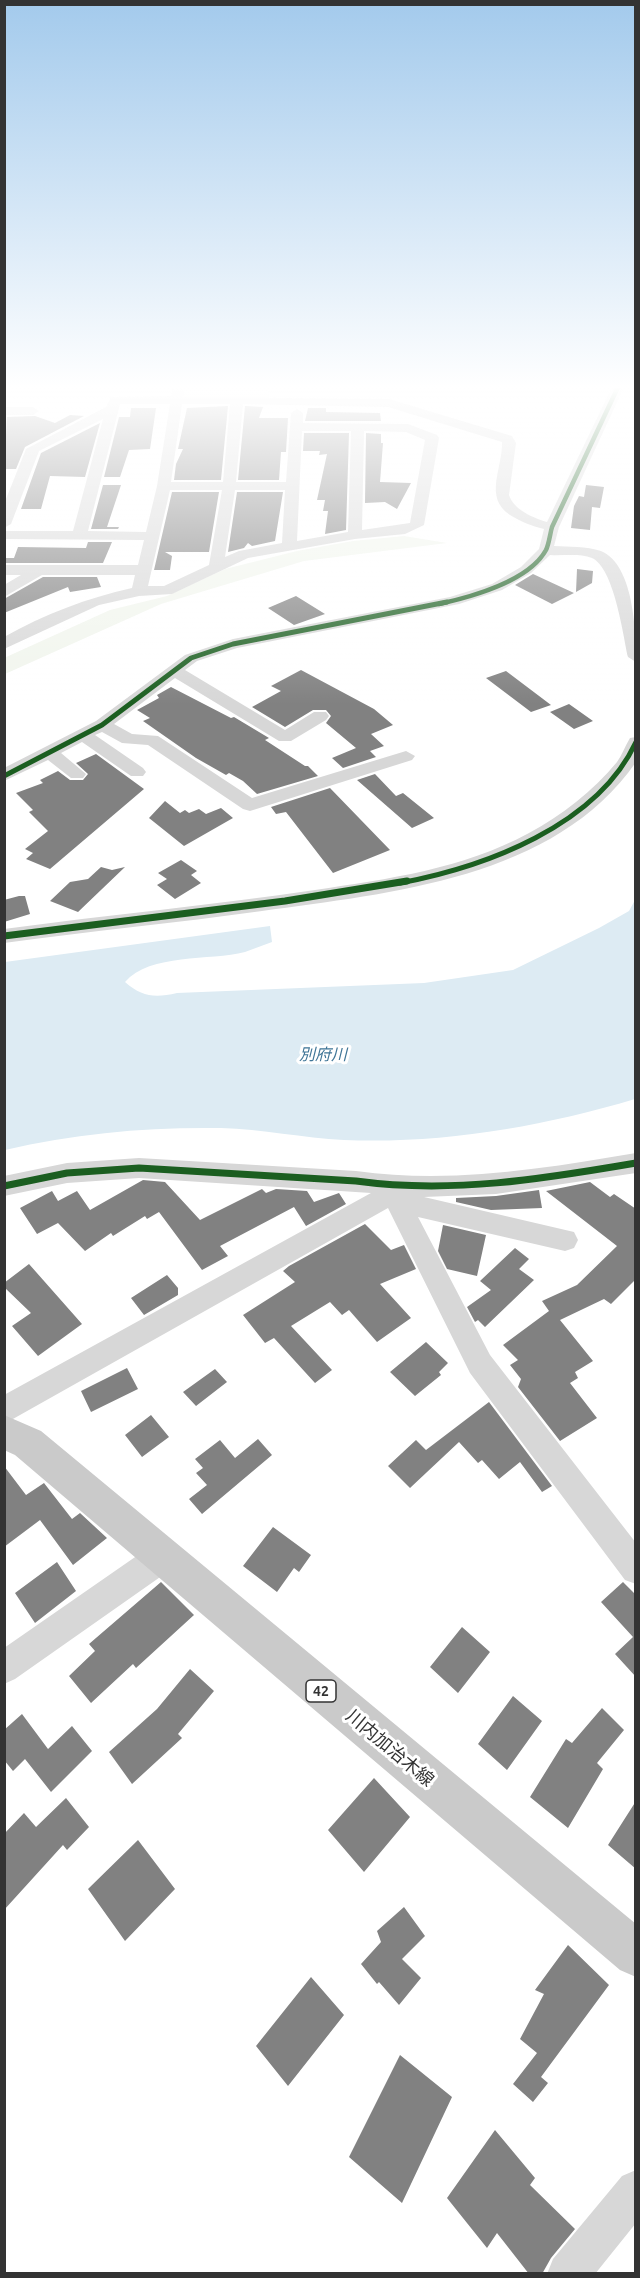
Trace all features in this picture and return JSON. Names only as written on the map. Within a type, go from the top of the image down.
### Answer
[{"type":"main road","name":"川内加治木線","points":[[4,1432],[28,1443],[636,1954]]},
{"type":"street","points":[[4,524],[16,491]]},
{"type":"street","points":[[79,536],[91,491]]},
{"type":"street","points":[[139,591],[150,536],[163,491]]},
{"type":"street","points":[[216,569],[228,491]]},
{"type":"street","points":[[289,545],[294,491]]},
{"type":"street","points":[[355,535],[356,491]]},
{"type":"street","points":[[4,644],[30,628],[94,601],[139,591],[167,591],[244,554],[355,535],[405,530],[417,525],[423,491]]},
{"type":"street","points":[[502,491],[505,505],[531,522],[552,527]]},
{"type":"street","points":[[4,776],[51,754],[102,725],[191,658],[233,644],[453,602],[514,578],[546,550],[552,527],[569,491]]},
{"type":"street","points":[[4,535],[150,536]]},
{"type":"street","points":[[546,550],[596,554],[607,560],[618,588],[636,657]]},
{"type":"street","points":[[4,570],[143,570]]},
{"type":"street","points":[[4,592],[39,570]]},
{"type":"street","points":[[174,671],[285,737],[320,716]]},
{"type":"street","points":[[102,725],[128,739],[152,740],[250,805],[406,756]]},
{"type":"street","points":[[83,735],[137,772]]},
{"type":"street","points":[[4,936],[264,905],[374,888],[471,863],[536,838],[579,807],[624,765],[636,742]]},
{"type":"street","points":[[51,754],[77,774]]},
{"type":"street","points":[[4,1411],[67,1373],[395,1195],[528,1181],[636,1163]]},
{"type":"street","points":[[4,1186],[67,1173],[139,1168],[356,1181],[395,1195],[565,1240]]},
{"type":"street","points":[[395,1195],[480,1364],[636,1569]]},
{"type":"street","points":[[4,1668],[162,1557]]},
{"type":"street","points":[[568,2274],[636,2190]]},
{"type":"shaded area","points":[[404,536],[447,543],[304,561],[161,604],[5,674],[4,658],[110,610],[167,596],[225,569],[297,551],[353,541]]},
{"type":"water","name":"別府川","points":[[635,900],[635,1099],[564,1118],[491,1132],[418,1139],[344,1140],[236,1129],[193,1128],[85,1135],[5,1150],[5,962],[270,926],[272,942],[231,955],[165,962],[149,966],[125,982],[137,991],[155,996],[177,993],[424,983],[513,970],[629,911]]},
{"type":"building","points":[[27,491],[46,491],[41,509],[21,509]]},
{"type":"building","points":[[101,491],[119,491],[107,527],[119,527],[118,529],[91,529]]},
{"type":"building","points":[[319,491],[347,491],[346,530],[325,534],[328,511],[323,511],[325,500],[317,500]]},
{"type":"building","points":[[365,491],[407,491],[397,509],[385,502],[365,503]]},
{"type":"building","points":[[585,491],[603,491],[600,508],[592,507],[590,530],[571,528],[574,506],[579,496],[584,497]]},
{"type":"building","points":[[172,492],[219,492],[209,552],[165,552],[172,556],[170,570],[154,570]]},
{"type":"building","points":[[237,492],[283,492],[275,541],[252,546],[248,543],[244,548],[228,552]]},
{"type":"building","points":[[88,542],[112,542],[103,563],[4,563],[4,558],[14,558],[18,547],[86,548]]},
{"type":"building","points":[[577,569],[593,571],[592,583],[576,592]]},
{"type":"building","points":[[533,574],[574,593],[552,604],[515,585]]},
{"type":"building","points":[[43,577],[97,577],[101,587],[70,592],[68,587],[4,613],[4,599]]},
{"type":"building","points":[[296,596],[325,614],[294,625],[268,608]]},
{"type":"building","points":[[301,670],[374,709],[393,725],[371,734],[384,746],[370,751],[376,757],[343,768],[332,758],[356,748],[326,723],[331,716],[326,710],[313,710],[285,727],[252,707],[281,691],[271,686]]},
{"type":"building","points":[[506,671],[551,705],[531,712],[486,678]]},
{"type":"building","points":[[171,687],[231,718],[234,717],[269,738],[265,740],[308,766],[318,776],[257,794],[243,781],[229,773],[226,775],[196,758],[143,721],[150,718],[137,710],[159,698],[157,695]]},
{"type":"building","points":[[569,704],[593,721],[574,729],[550,712]]},
{"type":"building","points":[[96,754],[144,789],[50,869],[26,859],[33,853],[25,849],[48,831],[29,812],[33,810],[16,793],[43,783],[40,780],[58,771],[70,780],[83,780],[88,774],[76,763]]},
{"type":"building","points":[[375,774],[396,796],[403,793],[434,818],[412,828],[357,780]]},
{"type":"building","points":[[330,788],[390,850],[333,873],[286,812],[276,814],[271,807]]},
{"type":"building","points":[[165,801],[180,813],[185,810],[189,813],[199,809],[206,814],[221,808],[233,818],[184,846],[149,818]]},
{"type":"building","points":[[181,860],[197,871],[191,875],[201,883],[175,899],[157,885],[167,879],[158,873]]},
{"type":"building","points":[[101,867],[112,870],[125,867],[78,912],[50,901],[70,882],[88,879]]},
{"type":"building","points":[[25,896],[30,914],[4,922],[4,900]]},
{"type":"building","points":[[143,1180],[165,1182],[200,1220],[262,1189],[266,1193],[276,1189],[307,1191],[314,1202],[339,1193],[346,1204],[306,1226],[294,1207],[220,1246],[228,1256],[202,1270],[159,1212],[147,1219],[145,1216],[113,1236],[111,1233],[85,1251],[58,1223],[37,1234],[20,1208],[52,1191],[58,1201],[77,1191],[90,1210]]},
{"type":"building","points":[[590,1182],[610,1197],[614,1194],[636,1209],[636,1279],[611,1304],[604,1299],[560,1320],[593,1361],[575,1372],[578,1378],[570,1383],[597,1418],[560,1441],[518,1387],[521,1379],[510,1365],[518,1360],[503,1345],[549,1311],[542,1301],[577,1285],[617,1246],[546,1191]]},
{"type":"building","points":[[539,1190],[542,1208],[491,1210],[456,1202],[456,1198],[496,1196]]},
{"type":"building","points":[[365,1224],[391,1250],[404,1245],[416,1269],[380,1284],[411,1318],[377,1342],[349,1310],[342,1315],[330,1302],[291,1326],[332,1370],[315,1383],[274,1338],[265,1343],[243,1315],[295,1282],[283,1271],[289,1266]]},
{"type":"building","points":[[443,1225],[486,1235],[477,1276],[447,1269],[438,1251]]},
{"type":"building","points":[[515,1248],[529,1259],[519,1269],[534,1280],[485,1327],[478,1320],[475,1322],[467,1307],[491,1290],[480,1281]]},
{"type":"building","points":[[29,1264],[82,1324],[38,1356],[12,1326],[31,1313],[4,1287],[4,1283]]},
{"type":"building","points":[[167,1275],[178,1288],[178,1295],[144,1315],[131,1298]]},
{"type":"building","points":[[426,1342],[448,1363],[439,1372],[441,1375],[415,1396],[390,1372]]},
{"type":"building","points":[[127,1368],[138,1389],[91,1412],[81,1391]]},
{"type":"building","points":[[215,1369],[227,1382],[196,1406],[183,1392]]},
{"type":"building","points":[[489,1402],[552,1486],[542,1492],[520,1462],[499,1479],[482,1460],[478,1463],[459,1442],[410,1488],[388,1466],[416,1440],[426,1450]]},
{"type":"building","points":[[151,1415],[169,1437],[142,1457],[125,1435]]},
{"type":"building","points":[[258,1439],[272,1455],[202,1514],[189,1499],[207,1485],[196,1473],[203,1468],[195,1459],[220,1440],[235,1458]]},
{"type":"building","points":[[4,1466],[26,1495],[44,1483],[72,1519],[80,1513],[107,1538],[73,1565],[40,1520],[4,1547]]},
{"type":"building","points":[[273,1527],[311,1555],[299,1572],[294,1568],[277,1592],[243,1566]]},
{"type":"building","points":[[57,1562],[76,1591],[35,1623],[15,1593]]},
{"type":"building","points":[[161,1582],[194,1615],[136,1668],[133,1664],[91,1703],[69,1676],[95,1651],[89,1644]]},
{"type":"building","points":[[623,1582],[636,1595],[636,1677],[615,1654],[633,1637],[601,1602]]},
{"type":"building","points":[[462,1627],[490,1652],[458,1693],[430,1667]]},
{"type":"building","points":[[190,1669],[214,1691],[178,1734],[182,1738],[132,1784],[109,1752],[157,1709]]},
{"type":"building","points":[[513,1696],[542,1721],[507,1770],[478,1744]]},
{"type":"building","points":[[602,1708],[624,1730],[597,1763],[603,1769],[568,1828],[530,1797],[566,1739],[572,1743]]},
{"type":"building","points":[[22,1714],[48,1749],[72,1726],[92,1751],[51,1792],[25,1759],[13,1771],[4,1760],[4,1730]]},
{"type":"building","points":[[374,1778],[410,1817],[364,1872],[328,1830]]},
{"type":"building","points":[[66,1798],[89,1827],[67,1850],[63,1845],[4,1910],[4,1834],[24,1813],[36,1827]]},
{"type":"building","points":[[636,1801],[636,1869],[608,1845]]},
{"type":"building","points":[[138,1840],[175,1889],[125,1941],[88,1889]]},
{"type":"building","points":[[404,1907],[425,1936],[402,1959],[421,1978],[399,2005],[379,1982],[377,1984],[361,1964],[381,1942],[377,1931]]},
{"type":"building","points":[[568,1945],[609,1985],[541,2077],[548,2083],[533,2102],[513,2084],[537,2053],[520,2039],[544,1994],[535,1990]]},
{"type":"building","points":[[311,1977],[344,2015],[288,2086],[256,2046]]},
{"type":"building","points":[[400,2055],[452,2097],[402,2203],[349,2157]]},
{"type":"building","points":[[495,2130],[535,2178],[530,2185],[575,2229],[551,2258],[542,2274],[529,2274],[497,2233],[487,2248],[447,2198]]},
{"type":"cycle path","points":[[4,776],[102,725],[191,658],[233,644],[453,601],[497,587],[526,570],[546,550],[552,527],[569,491]]},
{"type":"cycle path","points":[[4,936],[285,901],[378,887],[460,868],[511,850],[559,823],[582,806],[614,776],[627,761],[636,742]]},
{"type":"cycle path","points":[[4,1186],[67,1173],[139,1168],[356,1181],[389,1186],[460,1187],[532,1180],[636,1163]]}]
